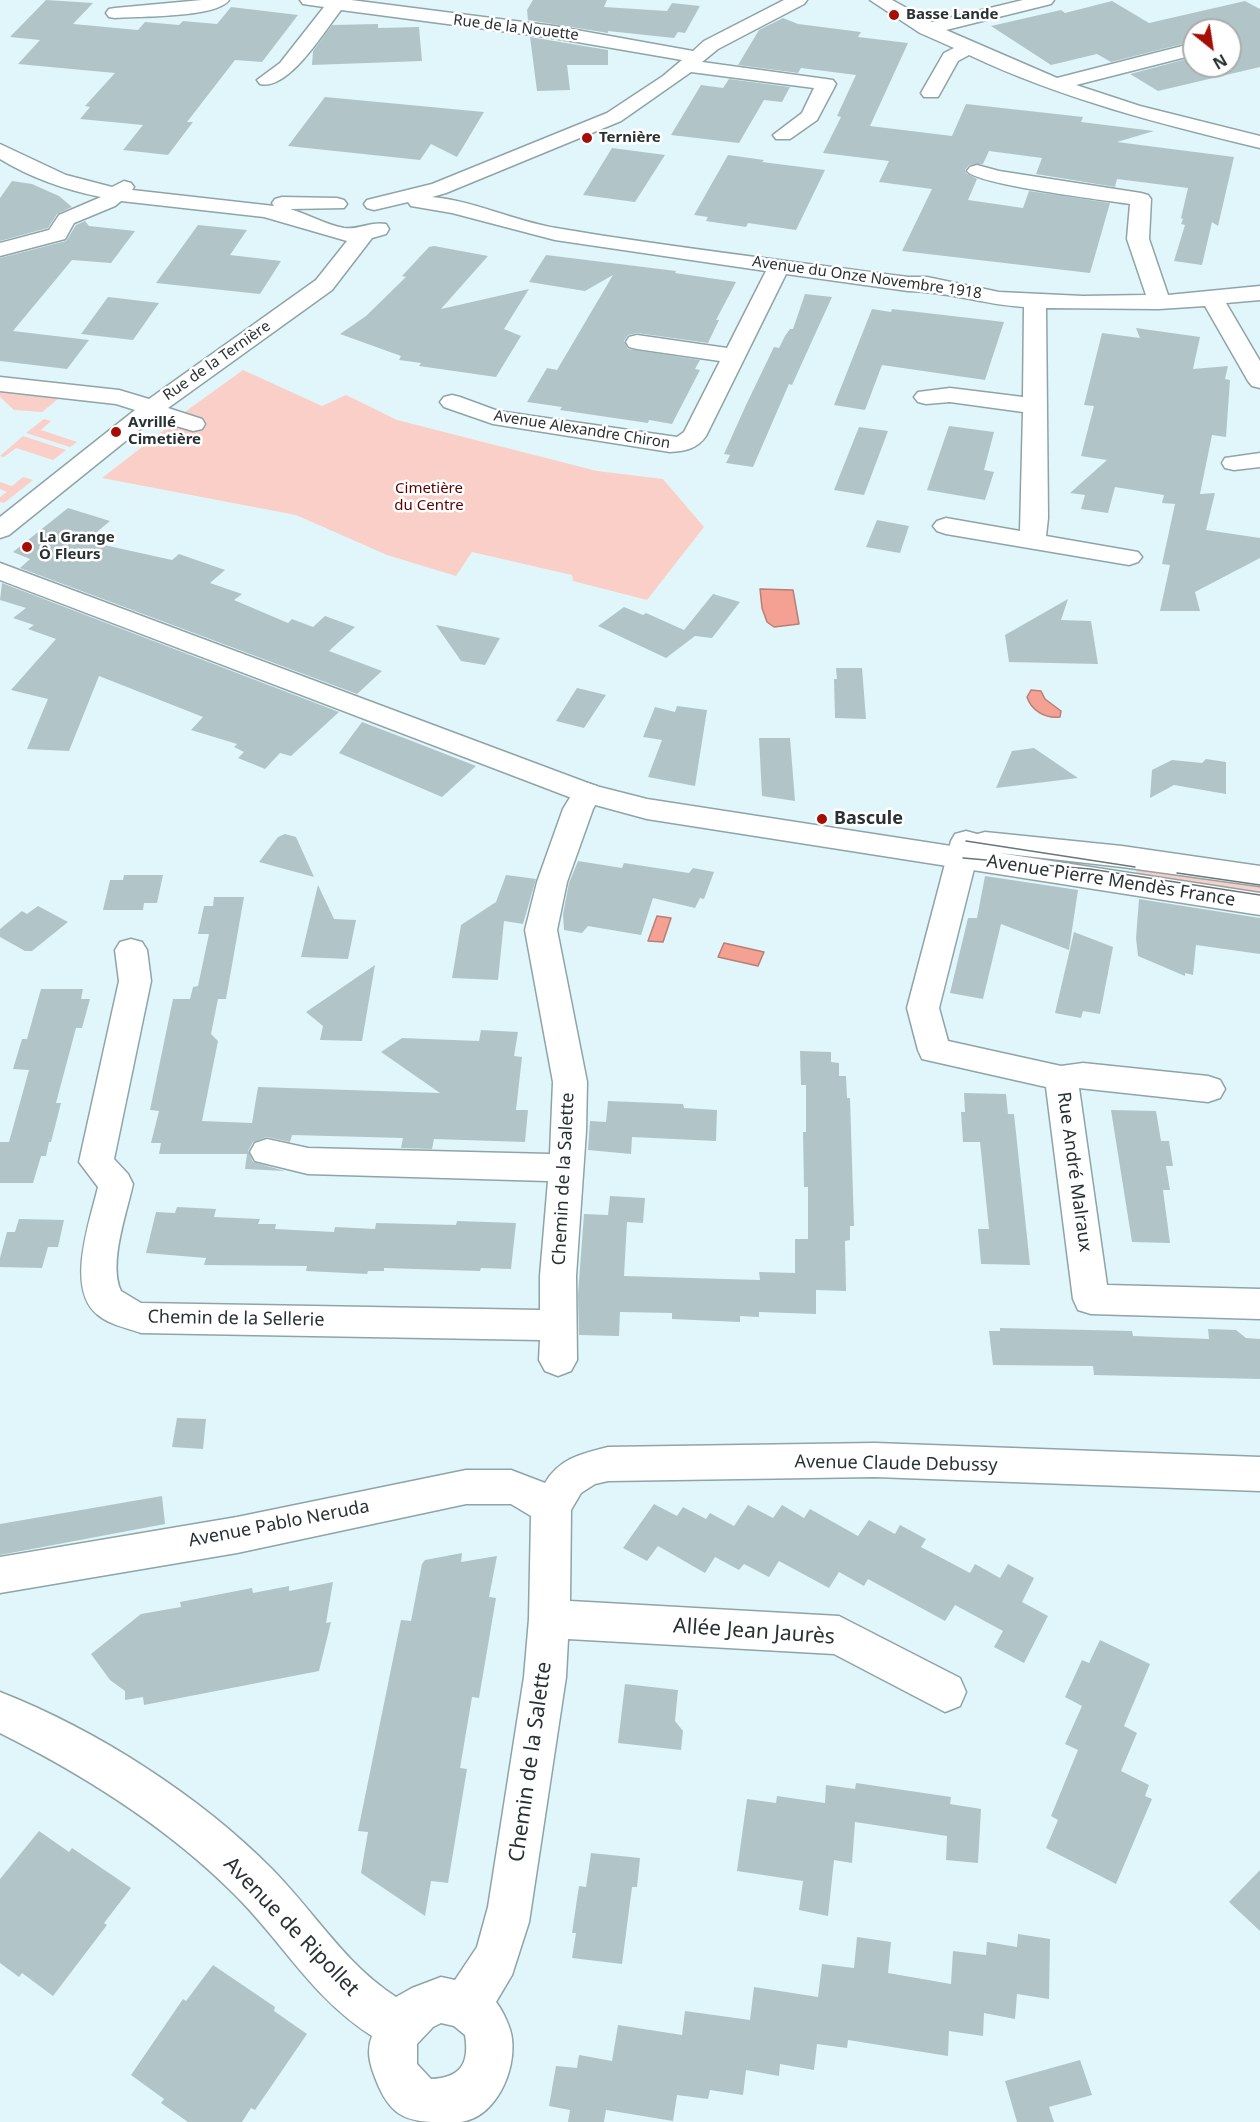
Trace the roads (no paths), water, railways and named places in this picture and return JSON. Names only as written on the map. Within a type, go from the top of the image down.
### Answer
[{"type":"street","points":[[116,13],[142,9],[186,10],[220,0]]},
{"type":"street","name":"Rue de la Nouette","points":[[309,0],[566,34],[692,62],[826,84],[810,116],[783,135]]},
{"type":"street","points":[[438,17],[452,0]]},
{"type":"street","points":[[381,209],[445,187],[614,117],[647,97],[729,34],[798,0]]},
{"type":"street","points":[[879,0],[927,29],[968,49],[1057,84],[1102,100],[1260,142]]},
{"type":"street","points":[[927,29],[1045,0]]},
{"type":"street","points":[[267,80],[286,67],[336,4]]},
{"type":"street","points":[[932,93],[951,57],[968,49]]},
{"type":"street","points":[[1057,84],[1182,52]]},
{"type":"street","points":[[10,152],[61,180],[246,207],[289,215],[327,230],[364,234]]},
{"type":"street","points":[[977,171],[997,177],[1141,199],[1138,239],[1159,302]]},
{"type":"street","points":[[0,250],[57,234],[66,219],[108,202],[121,190],[281,203],[356,202],[381,209],[418,202],[445,187],[458,189],[463,201],[477,214]]},
{"type":"street","name":"Avenue du Onze Novembre 1918","points":[[418,202],[445,204],[554,234],[908,284],[927,284],[999,299],[1083,303],[1159,302],[1260,293]]},
{"type":"street","points":[[337,204],[321,213],[317,220],[327,230],[344,257]]},
{"type":"street","name":"Rue de la Ternière","points":[[0,530],[151,409],[324,285],[364,234],[382,227],[387,222],[381,209]]},
{"type":"street","name":"Avenue Alexandre Chiron","points":[[452,402],[468,410],[493,417],[670,445],[683,444],[694,436],[779,266]]},
{"type":"street","points":[[1212,299],[1260,381]]},
{"type":"street","points":[[1032,541],[1035,518],[1035,300]]},
{"type":"street","points":[[637,342],[735,356]]},
{"type":"street","points":[[0,384],[119,397],[193,424]]},
{"type":"street","points":[[926,397],[950,394],[1035,406]]},
{"type":"street","points":[[1234,463],[1260,460]]},
{"type":"street","points":[[946,526],[1129,557]]},
{"type":"street","points":[[0,558],[470,736],[590,778],[667,795],[964,850]]},
{"type":"street","points":[[0,571],[587,793],[693,818],[964,850]]},
{"type":"street","name":"Chemin de la Salette","points":[[557,1342],[570,1082],[541,930],[552,882],[578,809],[587,793]]},
{"type":"street","name":"Avenue Pierre Mendès France","points":[[964,850],[1058,848],[1260,876]]},
{"type":"street","name":"Avenue Pierre Mendès France","points":[[964,850],[1260,904]]},
{"type":"street","name":"Rue André Malraux","points":[[964,850],[923,1008],[934,1050],[1061,1078],[1091,1299],[1260,1304]]},
{"type":"street","name":"Chemin de la Sellerie","points":[[131,950],[135,981],[96,1162],[116,1184],[99,1264],[99,1282],[105,1300],[122,1311],[141,1318],[557,1342]]},
{"type":"street","points":[[1061,1078],[1083,1076],[1208,1089]]},
{"type":"street","points":[[267,1152],[308,1161],[566,1168]]},
{"type":"street","name":"Avenue Claude Debussy","points":[[551,1508],[567,1481],[585,1470],[608,1464],[874,1460],[1260,1474]]},
{"type":"street","name":"Avenue Pablo Neruda","points":[[0,1575],[237,1535],[379,1504],[502,1483],[531,1494],[551,1508]]},
{"type":"street","name":"Chemin de la Salette","points":[[465,2004],[486,1980],[502,1944],[520,1845],[545,1677],[549,1619],[551,1508]]},
{"type":"street","name":"Allée Jean Jaurès","points":[[549,1619],[839,1635],[945,1692]]},
{"type":"street","name":"Avenue de Ripollet","points":[[0,1712],[94,1762],[192,1827],[248,1876],[333,1976],[370,2008],[400,2026]]},
{"type":"street","points":[[441,2000],[465,2004],[477,2013],[486,2025],[491,2056],[486,2071],[477,2085],[453,2112],[437,2103],[424,2101],[412,2095],[403,2086],[396,2073],[392,2057],[394,2042],[400,2026],[408,2016],[429,2002],[441,2000]]},
{"type":"tram line","points":[[966,841],[1135,867]]},
{"type":"tram line","points":[[963,858],[1090,869],[1260,895]]},
{"type":"tram line","points":[[1177,873],[1260,885]]},
{"type":"place","name":"Basse Lande","points":[[894,15]]},
{"type":"place","name":"Ternière","points":[[587,138]]},
{"type":"place","name":"Avrillé Cimetière","points":[[116,432]]},
{"type":"place","name":"La Grange Ô Fleurs","points":[[27,547]]},
{"type":"place","name":"Bascule","points":[[822,819]]},
{"type":"park label","name":"Cimetière du Centre","points":[[429,498]]}]
